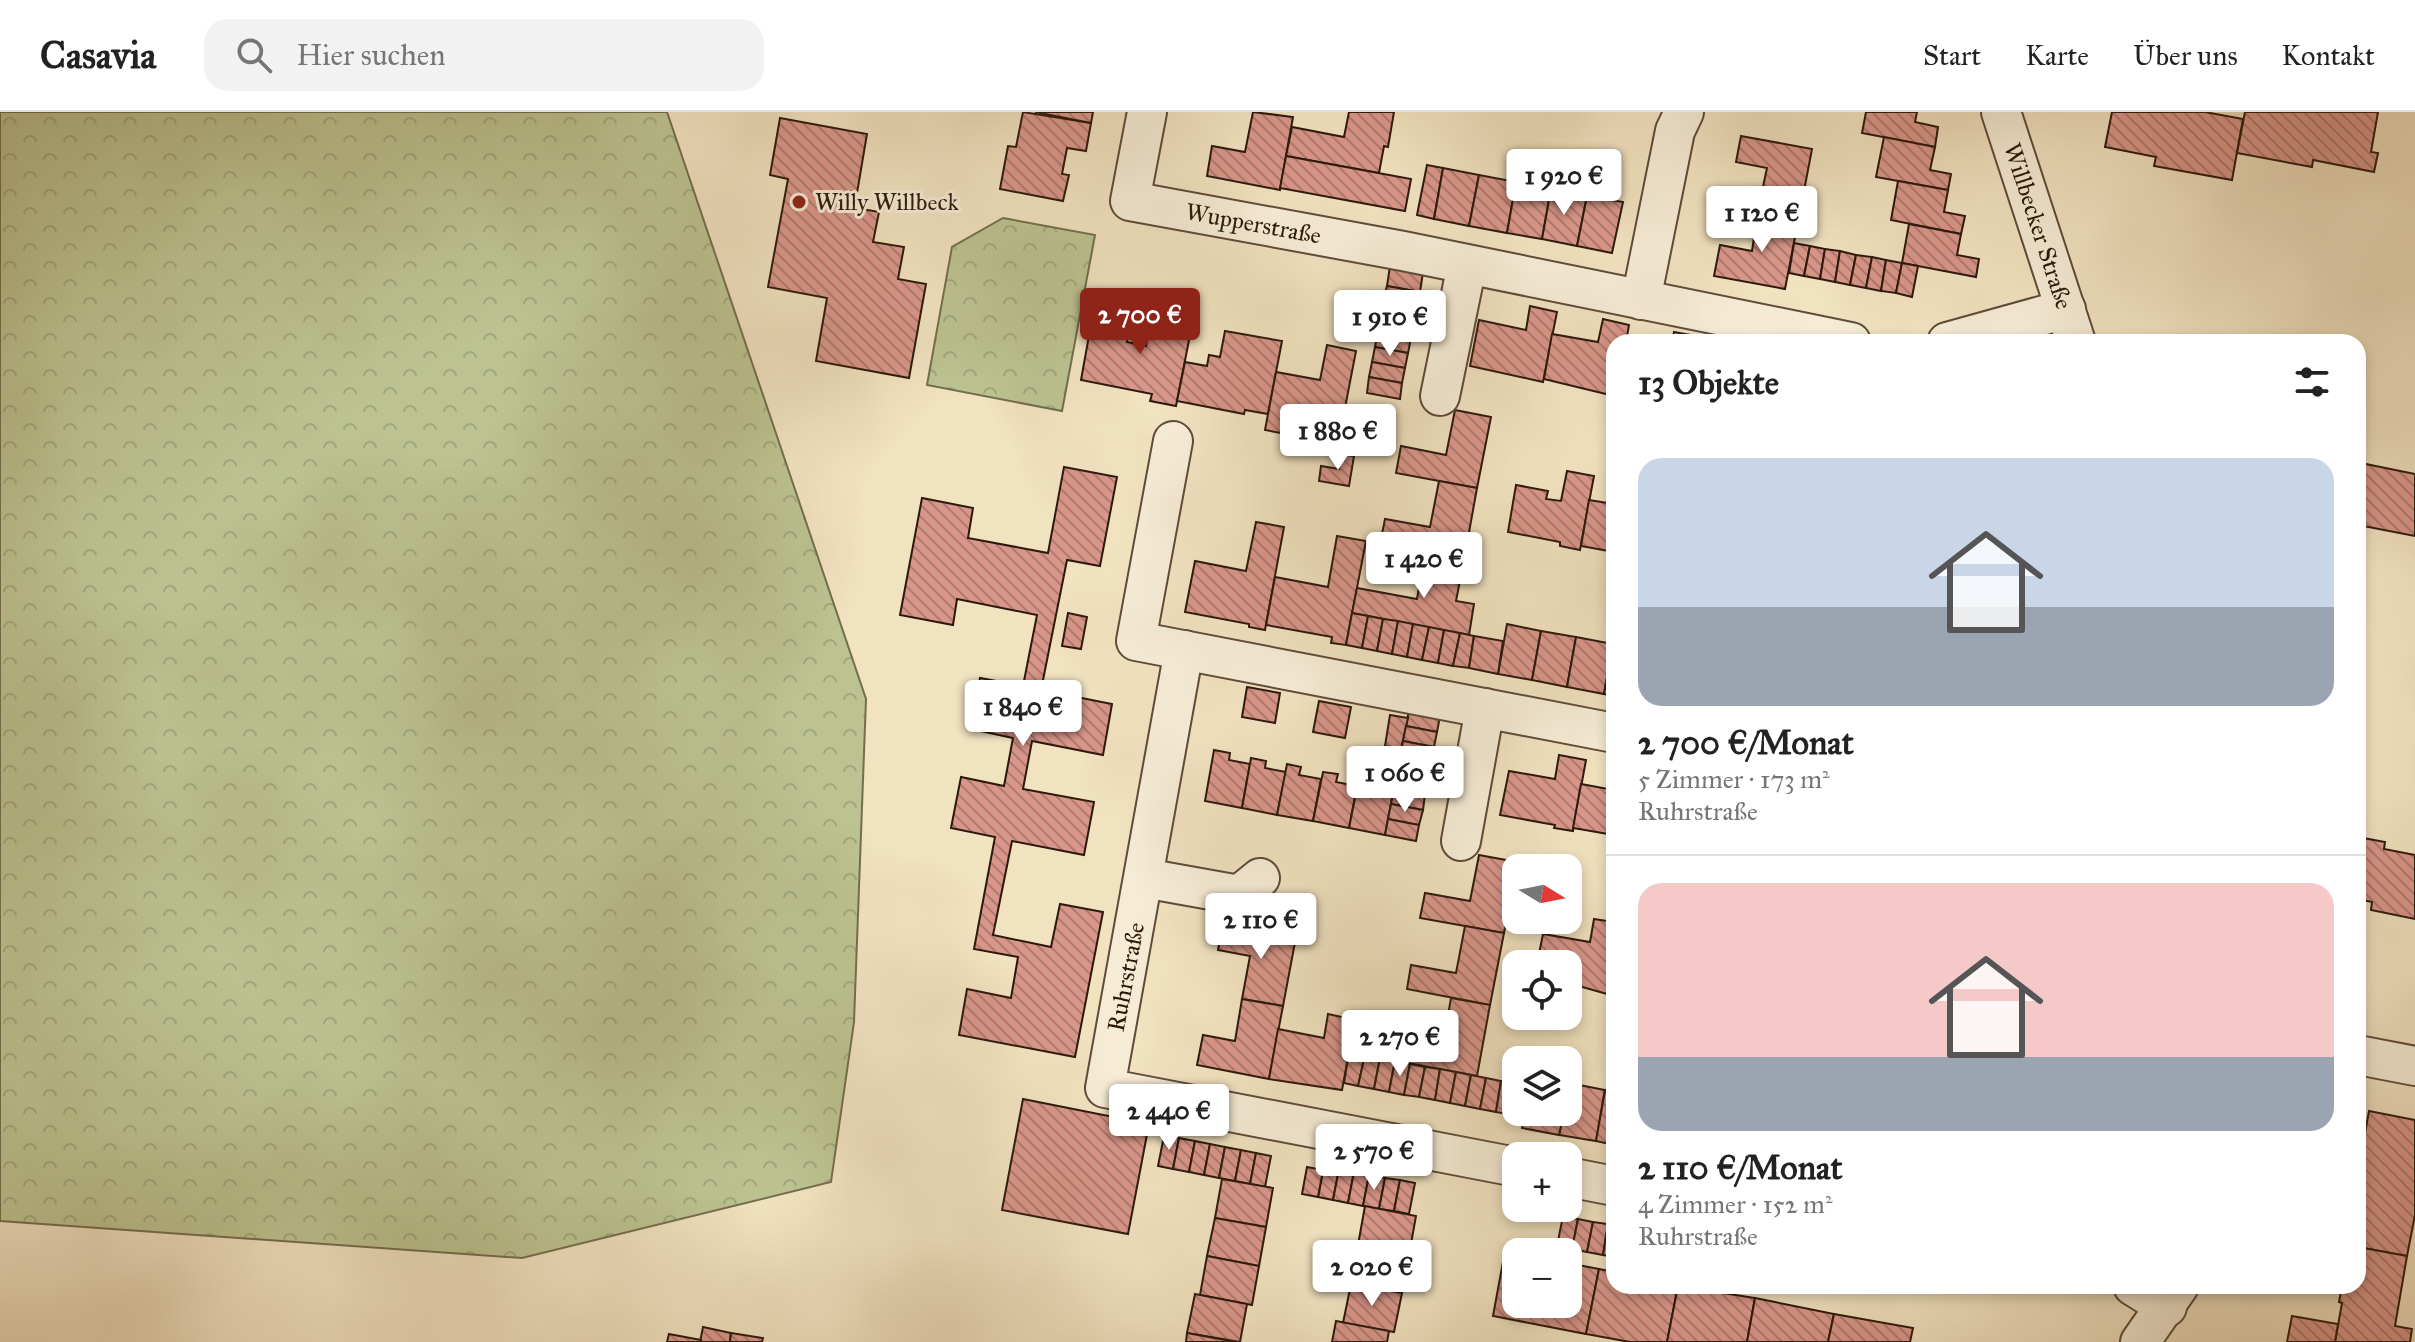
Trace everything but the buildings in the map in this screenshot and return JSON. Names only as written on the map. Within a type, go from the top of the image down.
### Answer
[{"type":"street","name":"Wupperstraße","points":[[1147,112],[1130,201],[1811,334]]},
{"type":"street","points":[[1641,300],[1675,131],[1684,112]]},
{"type":"street","name":"Willbecker Straße","points":[[2001,112],[2071,325]]},
{"type":"street","points":[[1440,396],[1467,265]]},
{"type":"street","points":[[2005,334],[2071,325]]},
{"type":"street","points":[[1173,441],[1136,641],[1606,731]]},
{"type":"street","name":"Ruhrstraße","points":[[1184,650],[1105,1088],[1502,1164]]},
{"type":"street","points":[[1461,841],[1485,708]]},
{"type":"street","points":[[1144,878],[1239,895],[1260,878]]},
{"type":"street","points":[[2366,1057],[2415,1066]]},
{"type":"street","points":[[1582,1180],[1606,1184]]},
{"type":"street","points":[[2140,1342],[2173,1296]]},
{"type":"green space","points":[[0,112],[667,112],[866,699],[854,1022],[831,1182],[522,1258],[0,1221]]},
{"type":"green space","points":[[1003,218],[1095,235],[1062,411],[927,385],[952,247]]},
{"type":"place","name":"Willy Willbeck","points":[[799,202]]}]
